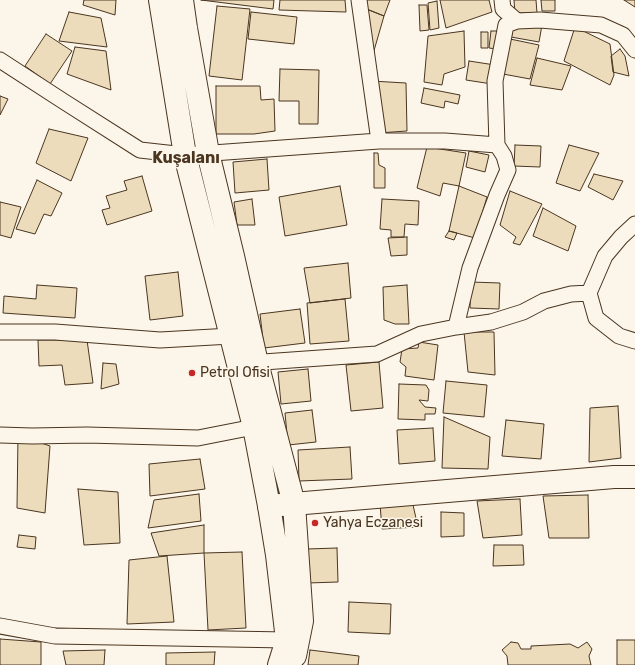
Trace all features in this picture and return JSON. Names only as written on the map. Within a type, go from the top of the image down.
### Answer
[{"type":"main road","points":[[160,0],[185,155],[231,336],[247,363],[294,504],[302,621],[293,665]]},
{"type":"main road","points":[[182,0],[208,153],[233,256],[254,427],[277,554],[286,640],[279,665]]},
{"type":"main road","points":[[269,506],[606,478],[635,477]]},
{"type":"street","points":[[359,0],[379,141]]},
{"type":"street","points":[[502,0],[503,9],[516,21]]},
{"type":"street","points":[[456,327],[470,268],[496,195],[508,170],[504,156],[497,145],[495,81],[506,25],[516,21],[540,20],[601,25],[624,35],[635,50]]},
{"type":"street","points":[[0,60],[140,150],[185,155],[379,141],[445,141],[497,145]]},
{"type":"street","points":[[635,224],[621,237],[605,256],[589,293],[596,318],[619,336],[635,341]]},
{"type":"street","points":[[247,363],[377,354],[421,334],[491,322],[523,312],[544,300],[571,294],[589,293]]},
{"type":"street","points":[[0,332],[55,332],[160,340],[231,336]]},
{"type":"street","points":[[0,435],[87,435],[198,438],[254,427]]},
{"type":"street","points":[[0,626],[55,636],[286,640]]},
{"type":"building","points":[[84,0],[116,0],[115,15],[83,5]]},
{"type":"building","points":[[201,0],[274,0],[273,9]]},
{"type":"building","points":[[280,0],[345,0],[346,12],[279,10]]},
{"type":"building","points":[[364,0],[390,0],[384,16],[364,8]]},
{"type":"building","points":[[440,0],[489,0],[492,12],[446,28]]},
{"type":"building","points":[[514,0],[536,0],[537,13],[515,13]]},
{"type":"building","points":[[541,0],[555,0],[555,11],[542,11]]},
{"type":"building","points":[[624,0],[635,0],[635,7]]},
{"type":"building","points":[[437,1],[439,28],[430,30],[428,3]]},
{"type":"building","points":[[419,5],[427,5],[429,30],[420,31]]},
{"type":"building","points":[[217,6],[250,9],[242,80],[209,76]]},
{"type":"building","points":[[364,8],[384,16],[373,54]]},
{"type":"building","points":[[69,12],[101,18],[107,47],[59,41]]},
{"type":"building","points":[[251,12],[297,17],[294,44],[248,39]]},
{"type":"building","points":[[542,25],[539,42],[511,37],[514,26]]},
{"type":"building","points":[[575,27],[610,44],[614,75],[610,85],[564,61]]},
{"type":"building","points":[[464,31],[465,67],[444,74],[442,85],[424,82],[428,36]]},
{"type":"building","points":[[491,31],[499,31],[497,49],[489,48]]},
{"type":"building","points":[[481,32],[488,32],[488,48],[481,48]]},
{"type":"building","points":[[46,34],[72,51],[50,84],[25,66]]},
{"type":"building","points":[[510,39],[539,45],[530,79],[503,74]]},
{"type":"building","points":[[75,47],[106,51],[111,90],[67,74]]},
{"type":"building","points":[[620,49],[625,56],[629,76],[613,72],[611,56]]},
{"type":"building","points":[[537,58],[571,66],[562,90],[530,85]]},
{"type":"building","points":[[469,61],[495,65],[492,84],[466,80]]},
{"type":"building","points":[[280,69],[319,70],[318,124],[299,124],[299,101],[279,101]]},
{"type":"building","points":[[371,81],[406,83],[407,131],[378,133]]},
{"type":"building","points":[[216,86],[260,86],[261,100],[274,99],[275,131],[254,134],[216,134]]},
{"type":"building","points":[[424,88],[460,95],[458,104],[445,101],[444,108],[421,103]]},
{"type":"building","points":[[0,96],[8,99],[0,115]]},
{"type":"building","points":[[49,129],[88,138],[71,181],[36,163]]},
{"type":"building","points":[[515,145],[541,146],[540,167],[514,166]]},
{"type":"building","points":[[569,145],[599,153],[580,191],[556,183]]},
{"type":"building","points":[[427,147],[466,153],[459,186],[443,183],[440,196],[417,188]]},
{"type":"building","points":[[469,151],[489,155],[485,172],[466,167]]},
{"type":"building","points":[[374,153],[378,153],[379,165],[385,168],[385,188],[374,188]]},
{"type":"building","points":[[267,159],[269,190],[235,193],[233,162]]},
{"type":"building","points":[[594,174],[623,181],[613,200],[588,187]]},
{"type":"building","points":[[142,176],[152,211],[107,225],[102,210],[110,208],[106,196],[127,190],[124,181]]},
{"type":"building","points":[[37,180],[62,193],[51,216],[44,214],[35,234],[16,229]]},
{"type":"building","points":[[340,186],[347,225],[285,236],[279,197]]},
{"type":"building","points":[[459,186],[487,197],[475,238],[449,231]]},
{"type":"building","points":[[510,191],[542,204],[520,245],[513,243],[516,237],[500,225]]},
{"type":"building","points":[[252,199],[255,225],[237,225],[234,202]]},
{"type":"building","points":[[382,199],[419,201],[418,225],[405,224],[404,237],[391,237],[391,230],[380,229]]},
{"type":"building","points":[[0,202],[21,207],[11,238],[0,235]]},
{"type":"building","points":[[543,208],[576,226],[568,251],[533,236]]},
{"type":"building","points":[[449,231],[457,233],[454,240],[445,237]]},
{"type":"building","points":[[407,237],[407,255],[391,256],[388,238]]},
{"type":"building","points":[[348,263],[351,298],[310,303],[304,268]]},
{"type":"building","points":[[178,272],[183,316],[150,320],[145,276]]},
{"type":"building","points":[[471,282],[500,283],[499,309],[470,308]]},
{"type":"building","points":[[37,285],[77,288],[75,318],[3,313],[4,296],[36,299]]},
{"type":"building","points":[[407,285],[409,324],[395,324],[384,320],[383,287]]},
{"type":"building","points":[[345,299],[349,341],[310,344],[307,303]]},
{"type":"building","points":[[300,309],[305,343],[264,348],[260,314]]},
{"type":"building","points":[[464,332],[494,332],[495,375],[468,372]]},
{"type":"building","points":[[38,340],[87,340],[93,383],[65,385],[62,365],[39,366]]},
{"type":"building","points":[[419,342],[438,345],[434,380],[405,376],[406,367],[400,362],[402,349],[418,348]]},
{"type":"building","points":[[379,362],[383,408],[351,411],[346,365]]},
{"type":"building","points":[[103,363],[116,364],[119,384],[101,389]]},
{"type":"building","points":[[308,369],[311,401],[281,404],[278,372]]},
{"type":"building","points":[[446,381],[487,385],[484,417],[443,413]]},
{"type":"building","points":[[399,384],[426,385],[429,390],[428,401],[419,400],[425,407],[436,408],[435,414],[425,414],[425,420],[398,419]]},
{"type":"building","points":[[618,406],[621,458],[589,462],[590,408]]},
{"type":"building","points":[[312,410],[316,442],[288,445],[285,413]]},
{"type":"building","points":[[444,417],[490,437],[488,469],[442,468]]},
{"type":"building","points":[[506,420],[544,424],[541,459],[502,456]]},
{"type":"building","points":[[433,428],[435,461],[399,464],[397,430]]},
{"type":"building","points":[[18,435],[50,446],[45,513],[17,508]]},
{"type":"building","points":[[350,447],[352,479],[299,481],[298,450]]},
{"type":"building","points":[[200,459],[205,489],[150,496],[149,464]]},
{"type":"building","points":[[78,489],[118,492],[120,543],[84,545]]},
{"type":"building","points":[[199,494],[201,521],[148,528],[154,500]]},
{"type":"building","points":[[588,495],[589,538],[549,538],[543,496]]},
{"type":"building","points":[[520,499],[522,535],[483,538],[477,501]]},
{"type":"building","points":[[380,504],[413,505],[418,527],[382,529]]},
{"type":"building","points":[[441,512],[464,513],[464,536],[441,537]]},
{"type":"building","points":[[204,525],[204,553],[159,556],[151,533]]},
{"type":"building","points":[[19,535],[36,537],[35,549],[17,547]]},
{"type":"building","points":[[494,545],[523,545],[524,565],[493,566]]},
{"type":"building","points":[[337,548],[338,582],[308,583],[307,549]]},
{"type":"building","points":[[242,552],[246,628],[208,630],[204,553]]},
{"type":"building","points":[[167,556],[174,622],[127,624],[129,560]]},
{"type":"building","points":[[349,602],[391,604],[390,634],[348,632]]},
{"type":"building","points":[[0,639],[41,642],[41,665],[0,665]]},
{"type":"building","points":[[617,640],[635,640],[635,665],[617,665]]},
{"type":"building","points":[[511,642],[518,643],[521,649],[531,649],[531,646],[570,644],[578,648],[587,642],[592,649],[589,656],[591,665],[508,665],[507,656],[502,650]]},
{"type":"building","points":[[105,650],[104,665],[66,665],[63,651]]},
{"type":"building","points":[[310,650],[359,656],[358,665],[308,665]]},
{"type":"building","points":[[215,652],[214,665],[166,665],[166,653]]},
{"type":"place","name":"Petrol Ofisi","points":[[192,373]]},
{"type":"place","name":"Yahya Eczanesi","points":[[315,523]]},
{"type":"district","name":"Kuşalanı","points":[[186,158]]}]
